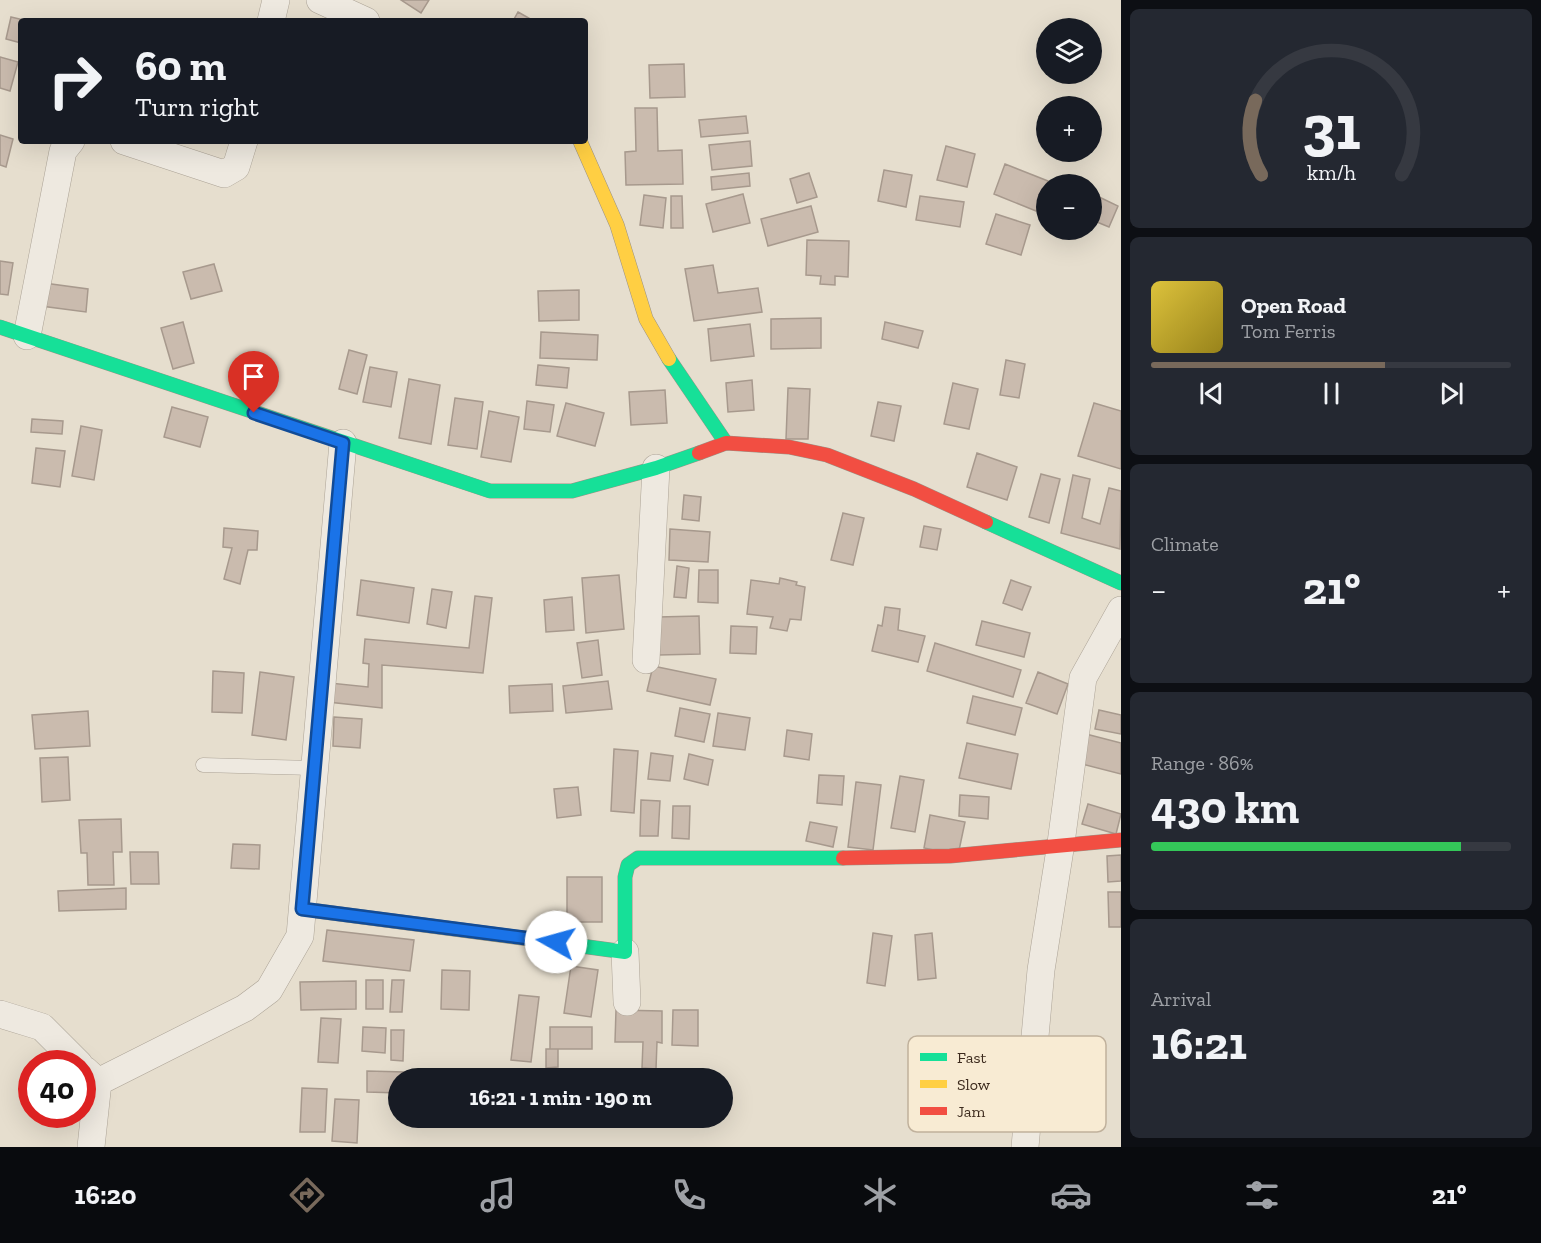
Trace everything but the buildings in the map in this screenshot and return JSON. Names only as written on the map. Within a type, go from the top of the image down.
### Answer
[{"type":"street","points":[[272,18],[276,0]]},
{"type":"street","points":[[320,0],[359,18]]},
{"type":"street","points":[[27,336],[63,151],[69,144]]},
{"type":"street","points":[[133,144],[224,174],[236,167],[243,144]]},
{"type":"street","points":[[581,144],[617,225],[646,319],[675,370],[726,443]]},
{"type":"street","points":[[0,327],[490,491],[572,491],[656,468],[726,443],[789,447],[827,454],[915,489],[1121,583]]},
{"type":"street","points":[[96,1068],[226,1019],[269,990],[300,936],[343,443]]},
{"type":"street","points":[[646,660],[656,468]]},
{"type":"street","points":[[1035,1036],[1041,970],[1083,678],[1121,610]]},
{"type":"street","points":[[627,1002],[625,877],[628,864],[638,858],[925,858],[965,856],[1061,843],[1121,840]]},
{"type":"street","points":[[302,909],[625,952]]},
{"type":"street","points":[[0,1014],[42,1027],[66,1050]]},
{"type":"street","points":[[90,1128],[91,1147]]},
{"type":"street","points":[[1025,1147],[1026,1132]]},
{"type":"lane","points":[[203,765],[314,768]]},
{"type":"traffic: fast","points":[[0,327],[490,491],[572,491],[656,468],[699,453]]},
{"type":"traffic: fast","points":[[669,359],[726,443]]},
{"type":"traffic: fast","points":[[986,522],[1121,583]]},
{"type":"traffic: fast","points":[[530,939],[625,952],[625,877],[628,865],[638,858],[843,858]]},
{"type":"traffic: slow","points":[[581,144],[617,225],[646,319],[669,359]]},
{"type":"traffic: slow","points":[[302,909],[530,939]]},
{"type":"traffic: jam","points":[[699,453],[726,443],[789,447],[827,455],[914,489],[986,522]]},
{"type":"traffic: jam","points":[[843,858],[950,856],[1121,840]]},
{"type":"route","points":[[254,413],[343,443],[302,909],[556,942]]}]
